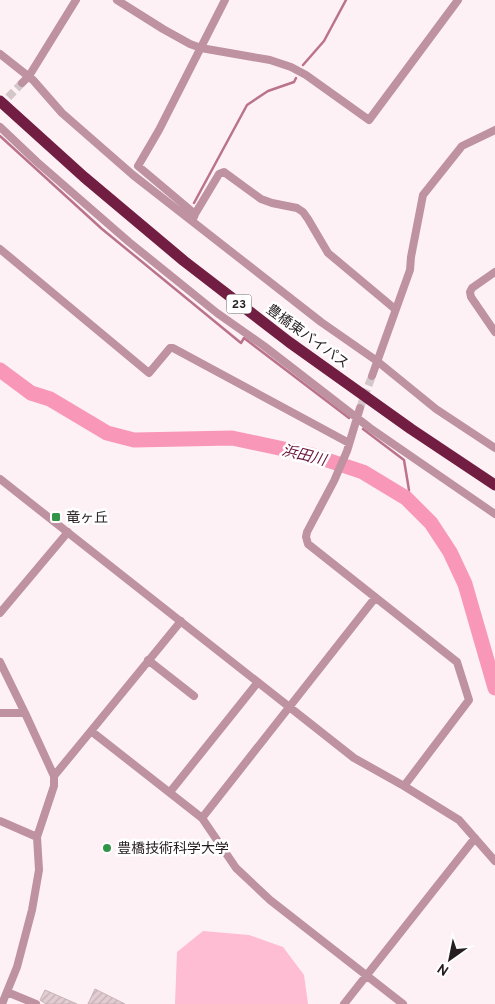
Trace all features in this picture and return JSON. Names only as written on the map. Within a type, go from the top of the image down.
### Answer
[{"type":"highway","name":"豊橋東バイパス","points":[[2,101],[84,177],[184,261],[288,342],[403,424],[495,485]]},
{"type":"street","points":[[22,83],[29,76],[76,0]]},
{"type":"street","points":[[117,0],[190,44],[201,48],[270,60],[291,67],[306,75],[369,120],[458,0]]},
{"type":"street","points":[[225,0],[159,130],[138,166],[194,217],[321,322],[377,361],[436,409],[495,448]]},
{"type":"street","points":[[0,54],[34,80],[62,112],[133,175],[194,217]]},
{"type":"street","points":[[0,126],[37,162],[129,242],[217,313],[264,346],[356,418],[495,514]]},
{"type":"street","points":[[372,376],[410,270],[423,194],[462,146],[495,130]]},
{"type":"street","points":[[194,217],[219,174],[224,172],[261,199],[297,208],[303,212],[328,253],[395,309]]},
{"type":"street","points":[[0,249],[149,372],[170,348],[173,348],[348,447]]},
{"type":"street","points":[[495,272],[472,288],[470,292],[495,332]]},
{"type":"street","points":[[360,408],[348,447],[334,481],[307,532],[308,544],[457,662],[469,700],[404,786]]},
{"type":"street","points":[[0,479],[354,758],[459,820],[495,861]]},
{"type":"street","points":[[0,613],[68,532]]},
{"type":"street","points":[[202,818],[375,598]]},
{"type":"street","points":[[54,776],[180,621]]},
{"type":"street","points":[[148,660],[194,696]]},
{"type":"street","points":[[0,662],[54,776],[54,786],[37,837],[39,870],[32,910],[18,967],[2,1004]]},
{"type":"street","points":[[170,792],[258,682]]},
{"type":"street","points":[[0,713],[24,713]]},
{"type":"street","points":[[91,731],[202,818],[236,868],[270,900],[403,1004]]},
{"type":"street","points":[[0,821],[37,837]]},
{"type":"street","points":[[344,1004],[475,838]]},
{"type":"street","points":[[7,992],[36,1004]]},
{"type":"shaded area","points":[[203,931],[249,935],[283,947],[304,975],[308,1004],[175,1004],[177,952]]},
{"type":"building","points":[[95,989],[125,1004],[88,1004]]},
{"type":"building","points":[[45,990],[77,1004],[46,1004],[40,1000]]},
{"type":"waterway","points":[[303,65],[324,41],[346,0]]},
{"type":"waterway","points":[[194,203],[247,105],[268,91],[294,82],[296,78]]},
{"type":"waterway","points":[[0,136],[102,229],[241,343],[244,338],[349,418]]},
{"type":"waterway","name":"浜田川","points":[[0,370],[31,393],[50,399],[107,433],[134,440],[232,438],[312,455],[363,472],[406,498],[431,523],[450,552],[465,584],[495,688]]},
{"type":"waterway","points":[[363,429],[404,460],[409,490],[406,498]]},
{"type":"tunnel","points":[[0,106],[22,83]]},
{"type":"tunnel","points":[[360,408],[372,376]]},
{"type":"place","name":"竜ヶ丘","points":[[56,517]]},
{"type":"place","name":"豊橋技術科学大学","points":[[107,848]]}]
